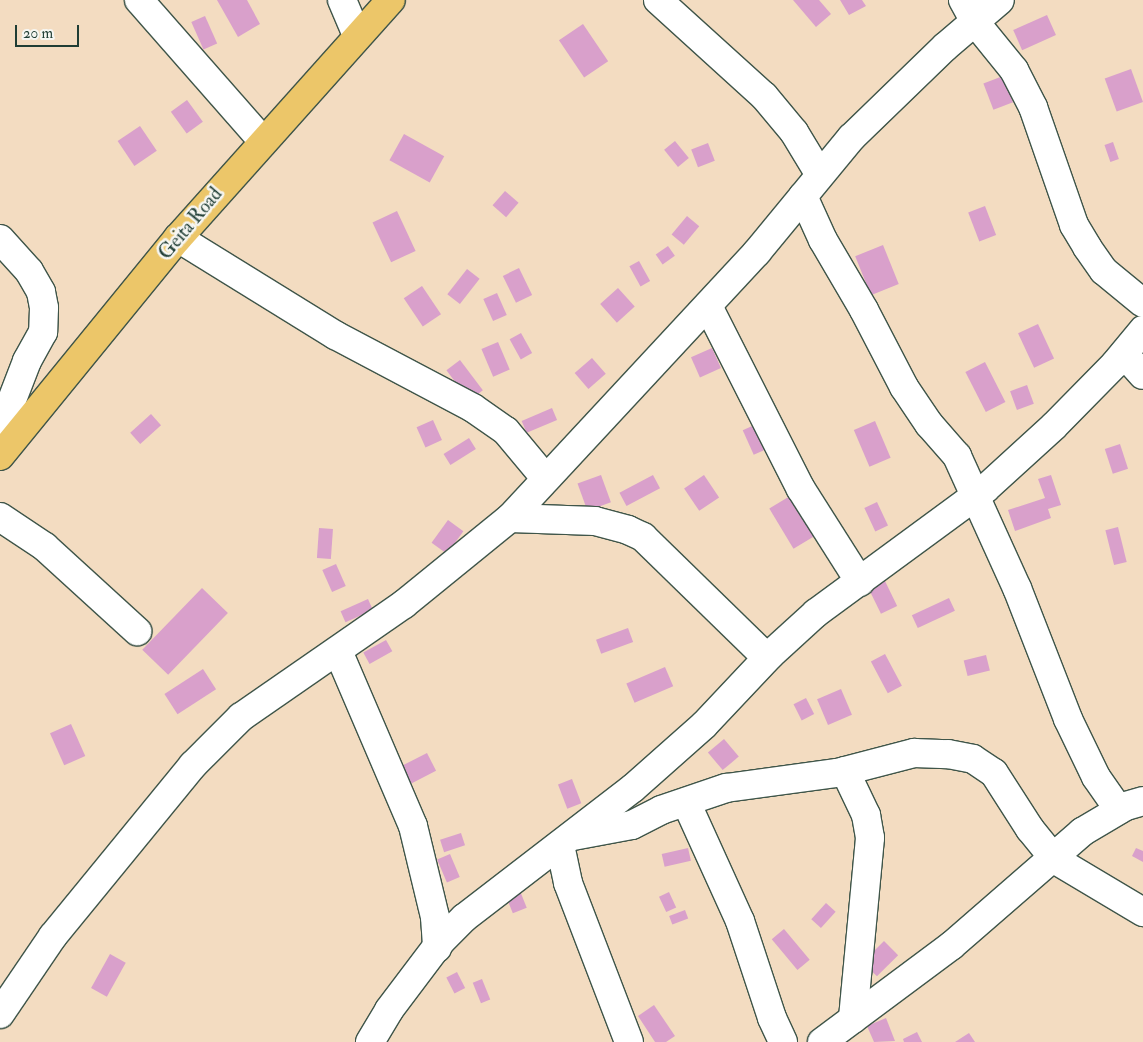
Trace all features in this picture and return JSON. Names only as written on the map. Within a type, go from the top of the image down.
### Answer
[{"type":"highway","name":"Geita Road","points":[[0,456],[178,238],[262,140],[391,0]]},
{"type":"street","points":[[139,0],[262,140]]},
{"type":"street","points":[[342,0],[357,35]]},
{"type":"street","points":[[658,0],[764,96],[794,132],[820,175]]},
{"type":"street","points":[[0,1014],[53,936],[193,765],[241,717],[404,604],[449,564],[510,518],[708,306],[851,138],[969,11],[1000,0]]},
{"type":"street","points":[[969,11],[1014,70],[1033,108],[1074,225],[1087,247],[1104,271],[1143,303]]},
{"type":"street","points":[[803,196],[823,240],[864,310],[904,387],[929,424],[957,456],[974,497],[1018,588],[1068,719],[1096,777],[1129,805]]},
{"type":"street","points":[[178,238],[335,334],[473,408],[506,431],[546,479]]},
{"type":"street","points":[[0,239],[29,271],[41,292],[44,308],[43,332],[27,361],[0,431]]},
{"type":"street","points":[[708,306],[801,489],[860,582]]},
{"type":"street","points":[[370,1042],[389,1010],[437,948],[464,918],[633,788],[704,725],[767,658],[816,613],[974,497],[1054,426],[1124,354],[1143,330]]},
{"type":"street","points":[[1124,354],[1143,375]]},
{"type":"street","points":[[0,517],[45,546],[137,631]]},
{"type":"street","points":[[510,518],[595,521],[628,530],[643,537],[767,658]]},
{"type":"street","points":[[338,651],[413,826],[435,917],[437,948]]},
{"type":"street","points":[[566,840],[632,825],[686,802],[756,782],[844,771],[914,753],[948,754],[973,759],[994,773],[1030,830],[1054,859],[1143,912]]},
{"type":"street","points":[[844,771],[866,814],[870,838],[853,1019]]},
{"type":"street","points":[[822,1042],[951,946],[1054,859],[1082,832],[1129,805],[1143,781]]},
{"type":"street","points":[[686,802],[740,921],[783,1042]]},
{"type":"street","points":[[566,840],[568,883],[629,1042]]},
{"type":"building","points":[[217,0],[247,0],[260,24],[238,37]]},
{"type":"building","points":[[793,0],[819,0],[831,14],[816,27]]},
{"type":"building","points":[[840,0],[862,0],[866,6],[849,15]]},
{"type":"building","points":[[1047,15],[1056,35],[1022,50],[1013,30]]},
{"type":"building","points":[[205,16],[217,43],[203,50],[191,22]]},
{"type":"building","points":[[583,24],[608,61],[584,78],[559,40]]},
{"type":"building","points":[[1131,69],[1143,102],[1117,111],[1105,79]]},
{"type":"building","points":[[1003,76],[1013,102],[993,110],[983,84]]},
{"type":"building","points":[[187,100],[203,122],[187,134],[171,112]]},
{"type":"building","points":[[140,126],[157,151],[134,166],[118,141]]},
{"type":"building","points":[[404,134],[444,156],[430,183],[389,160]]},
{"type":"building","points":[[675,141],[689,158],[678,167],[664,150]]},
{"type":"building","points":[[1113,142],[1119,159],[1110,162],[1104,145]]},
{"type":"building","points":[[708,143],[715,161],[698,167],[691,149]]},
{"type":"building","points":[[505,191],[519,203],[506,217],[493,205]]},
{"type":"building","points":[[985,206],[996,235],[979,241],[968,212]]},
{"type":"building","points":[[397,211],[416,251],[391,262],[373,222]]},
{"type":"building","points":[[687,216],[699,226],[684,245],[672,234]]},
{"type":"building","points":[[883,245],[899,284],[871,295],[855,256]]},
{"type":"building","points":[[668,246],[675,256],[663,264],[656,255]]},
{"type":"building","points":[[639,261],[650,281],[641,286],[629,266]]},
{"type":"building","points":[[519,268],[532,295],[516,303],[503,276]]},
{"type":"building","points":[[467,269],[480,279],[460,304],[447,294]]},
{"type":"building","points":[[422,286],[441,314],[423,326],[404,298]]},
{"type":"building","points":[[618,288],[635,307],[617,323],[600,304]]},
{"type":"building","points":[[497,293],[507,315],[493,321],[483,299]]},
{"type":"building","points":[[1038,324],[1054,358],[1034,368],[1018,333]]},
{"type":"building","points":[[521,333],[532,353],[521,359],[510,339]]},
{"type":"building","points":[[498,342],[510,370],[493,377],[481,349]]},
{"type":"building","points":[[712,348],[721,368],[700,377],[691,357]]},
{"type":"building","points":[[592,358],[606,374],[588,389],[575,373]]},
{"type":"building","points":[[460,360],[483,390],[469,401],[446,370]]},
{"type":"building","points":[[985,362],[1005,402],[986,412],[965,372]]},
{"type":"building","points":[[1027,385],[1034,404],[1017,410],[1010,391]]},
{"type":"building","points":[[552,408],[557,420],[527,433],[522,421]]},
{"type":"building","points":[[151,414],[161,425],[140,444],[130,433]]},
{"type":"building","points":[[433,420],[442,440],[426,447],[417,427]]},
{"type":"building","points":[[875,421],[891,458],[869,467],[854,430]]},
{"type":"building","points":[[761,422],[772,447],[754,455],[743,430]]},
{"type":"building","points":[[469,438],[476,449],[450,465],[444,454]]},
{"type":"building","points":[[1120,444],[1128,469],[1113,474],[1105,449]]},
{"type":"building","points":[[601,475],[611,502],[587,511],[578,484]]},
{"type":"building","points":[[653,475],[660,488],[626,506],[619,493]]},
{"type":"building","points":[[704,475],[719,497],[699,511],[684,488]]},
{"type":"building","points":[[1051,475],[1061,505],[1048,509],[1051,518],[1015,531],[1008,510],[1045,498],[1038,479]]},
{"type":"building","points":[[795,493],[819,533],[793,549],[769,508]]},
{"type":"building","points":[[877,502],[888,526],[875,531],[864,508]]},
{"type":"building","points":[[448,520],[463,531],[447,554],[432,543]]},
{"type":"building","points":[[1118,527],[1127,562],[1114,565],[1105,530]]},
{"type":"building","points":[[319,528],[333,529],[331,559],[317,558]]},
{"type":"building","points":[[336,564],[346,586],[332,592],[322,570]]},
{"type":"building","points":[[884,579],[897,606],[881,614],[868,587]]},
{"type":"building","points":[[202,588],[228,613],[168,675],[142,650]]},
{"type":"building","points":[[949,598],[955,611],[918,628],[912,615]]},
{"type":"building","points":[[368,599],[373,610],[345,622],[341,611]]},
{"type":"building","points":[[628,628],[633,642],[601,654],[596,640]]},
{"type":"building","points":[[386,640],[392,651],[370,664],[363,653]]},
{"type":"building","points":[[885,654],[902,686],[888,693],[871,662]]},
{"type":"building","points":[[986,655],[990,671],[968,676],[964,661]]},
{"type":"building","points":[[665,667],[673,686],[635,703],[626,683]]},
{"type":"building","points":[[203,669],[216,689],[177,714],[164,694]]},
{"type":"building","points":[[841,689],[852,715],[828,725],[817,699]]},
{"type":"building","points":[[806,698],[814,714],[802,720],[794,704]]},
{"type":"building","points":[[71,724],[85,756],[64,765],[50,733]]},
{"type":"building","points":[[724,739],[739,757],[723,770],[708,752]]},
{"type":"building","points":[[427,753],[436,771],[408,785],[399,767]]},
{"type":"building","points":[[572,779],[581,803],[567,809],[558,784]]},
{"type":"building","points":[[461,833],[465,845],[444,852],[440,840]]},
{"type":"building","points":[[688,848],[691,861],[665,867],[662,854]]},
{"type":"building","points":[[1136,848],[1143,851],[1143,862],[1132,856]]},
{"type":"building","points":[[450,854],[460,877],[447,882],[437,859]]},
{"type":"building","points":[[520,891],[527,908],[513,913],[506,897]]},
{"type":"building","points":[[669,892],[676,907],[666,912],[659,897]]},
{"type":"building","points":[[826,903],[836,912],[821,928],[811,919]]},
{"type":"building","points":[[685,910],[688,918],[672,924],[669,916]]},
{"type":"building","points":[[784,929],[810,960],[797,970],[772,939]]},
{"type":"building","points":[[884,941],[898,955],[877,976],[863,962]]},
{"type":"building","points":[[110,954],[126,963],[107,997],[91,988]]},
{"type":"building","points":[[457,972],[465,988],[454,993],[446,977]]},
{"type":"building","points":[[482,979],[490,999],[481,1003],[473,983]]},
{"type":"building","points":[[654,1005],[675,1036],[666,1042],[655,1042],[638,1016]]},
{"type":"building","points":[[886,1018],[895,1041],[874,1042],[867,1026]]},
{"type":"building","points":[[917,1032],[922,1042],[904,1042],[903,1039]]},
{"type":"building","points":[[969,1033],[975,1042],[955,1042]]}]
